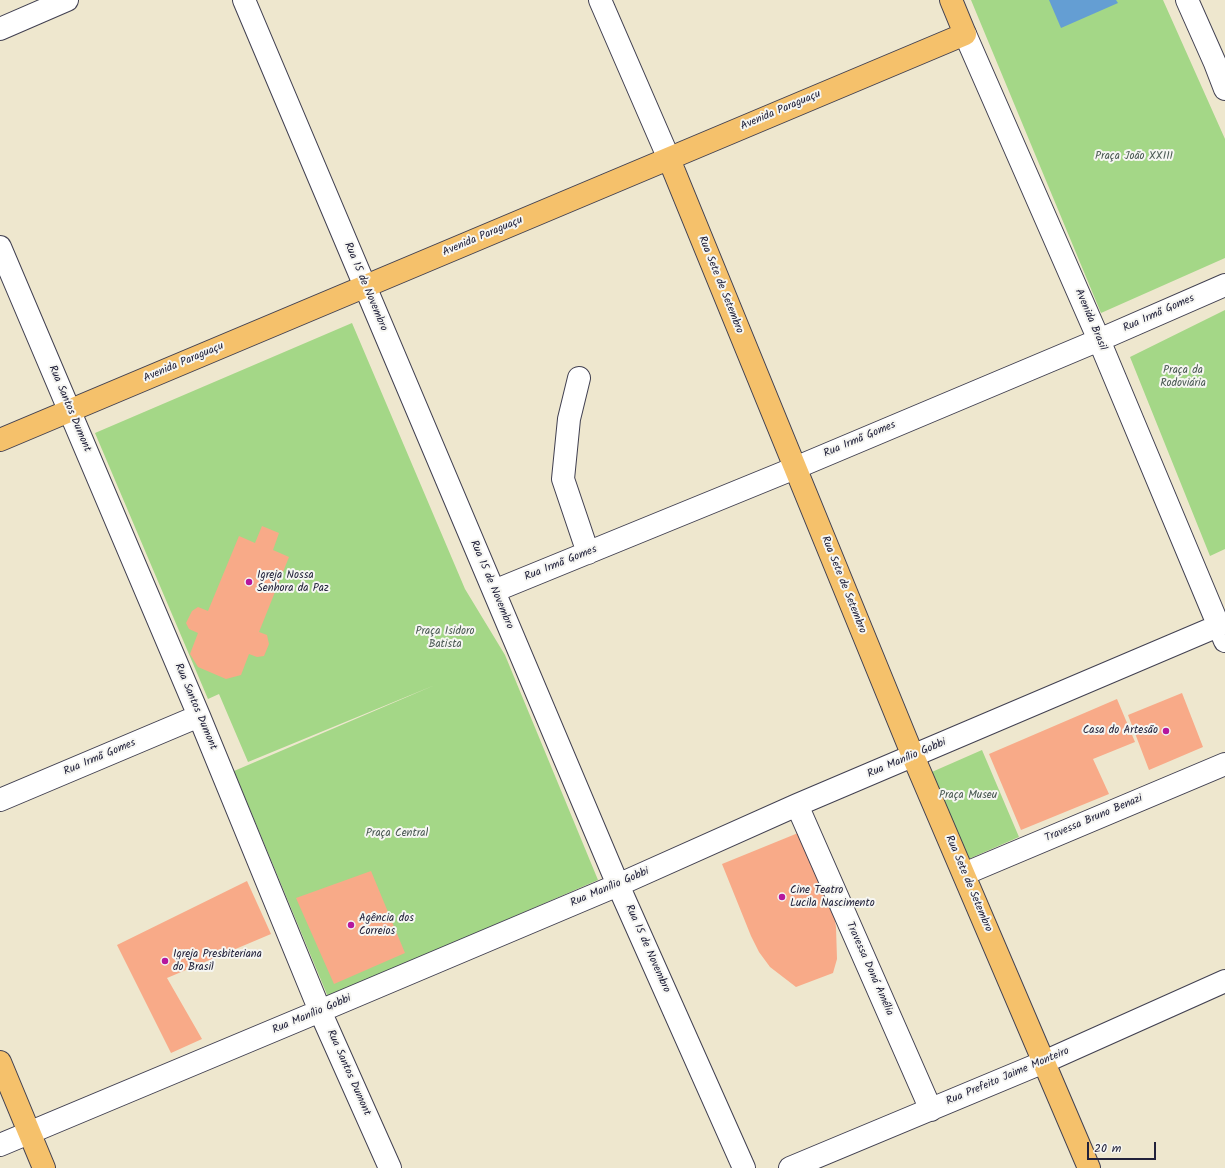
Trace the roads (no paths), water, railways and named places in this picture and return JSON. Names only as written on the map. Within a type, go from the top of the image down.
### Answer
[{"type":"main road","name":"Avenida Brasil","points":[[951,0],[965,34]]},
{"type":"main road","name":"Avenida Paraguaçu","points":[[0,440],[965,34]]},
{"type":"main road","name":"Rua Sete de Setembro","points":[[669,158],[913,756],[1089,1168]]},
{"type":"main road","points":[[0,1062],[44,1168]]},
{"type":"street","points":[[0,29],[67,0]]},
{"type":"street","name":"Rua 15 de Novembro","points":[[244,0],[618,885],[744,1168]]},
{"type":"street","name":"Rua Sete de Setembro","points":[[600,0],[669,158]]},
{"type":"street","points":[[1187,0],[1225,89]]},
{"type":"street","name":"Avenida Brasil","points":[[965,34],[1099,340],[1222,634]]},
{"type":"street","name":"Rua Santos Dumont","points":[[0,247],[200,716],[320,1011],[390,1168]]},
{"type":"street","name":"Rua Irmã Gomes","points":[[494,592],[795,468],[1099,340],[1225,285]]},
{"type":"street","points":[[579,378],[569,419],[563,478],[588,553]]},
{"type":"street","name":"Rua Manílio Gobbi","points":[[0,1146],[618,885],[913,756],[1222,634]]},
{"type":"street","name":"Rua Irmã Gomes","points":[[0,800],[200,716]]},
{"type":"street","name":"Travessa Bruno Benazi","points":[[964,874],[1225,764]]},
{"type":"street","name":"Travessa Doná Amélia","points":[[798,806],[931,1110]]},
{"type":"street","name":"Rua Prefeito Jaime Monteiro","points":[[790,1168],[1044,1062],[1225,981]]},
{"type":"water","points":[[1049,0],[1116,0],[1118,3],[1061,28]]},
{"type":"place","name":"Igreja Nossa Senhora da Paz","points":[[249,582]]},
{"type":"place","name":"Casa do Artesão","points":[[1166,731]]},
{"type":"place","name":"Cine Teatro Lucila Nascimento","points":[[782,897]]},
{"type":"place","name":"Agência dos Correios","points":[[351,925]]},
{"type":"place","name":"Igreja Presbiteriana do Brasil","points":[[165,961]]},
{"type":"park label","name":"Praça João XXIII","points":[[1134,157]]},
{"type":"park label","name":"Praça da Rodoviária","points":[[1183,377]]},
{"type":"park label","name":"Praça Isidoro Batista","points":[[445,638]]},
{"type":"park label","name":"Praça Museu","points":[[968,796]]},
{"type":"park label","name":"Praça Central","points":[[397,834]]}]
